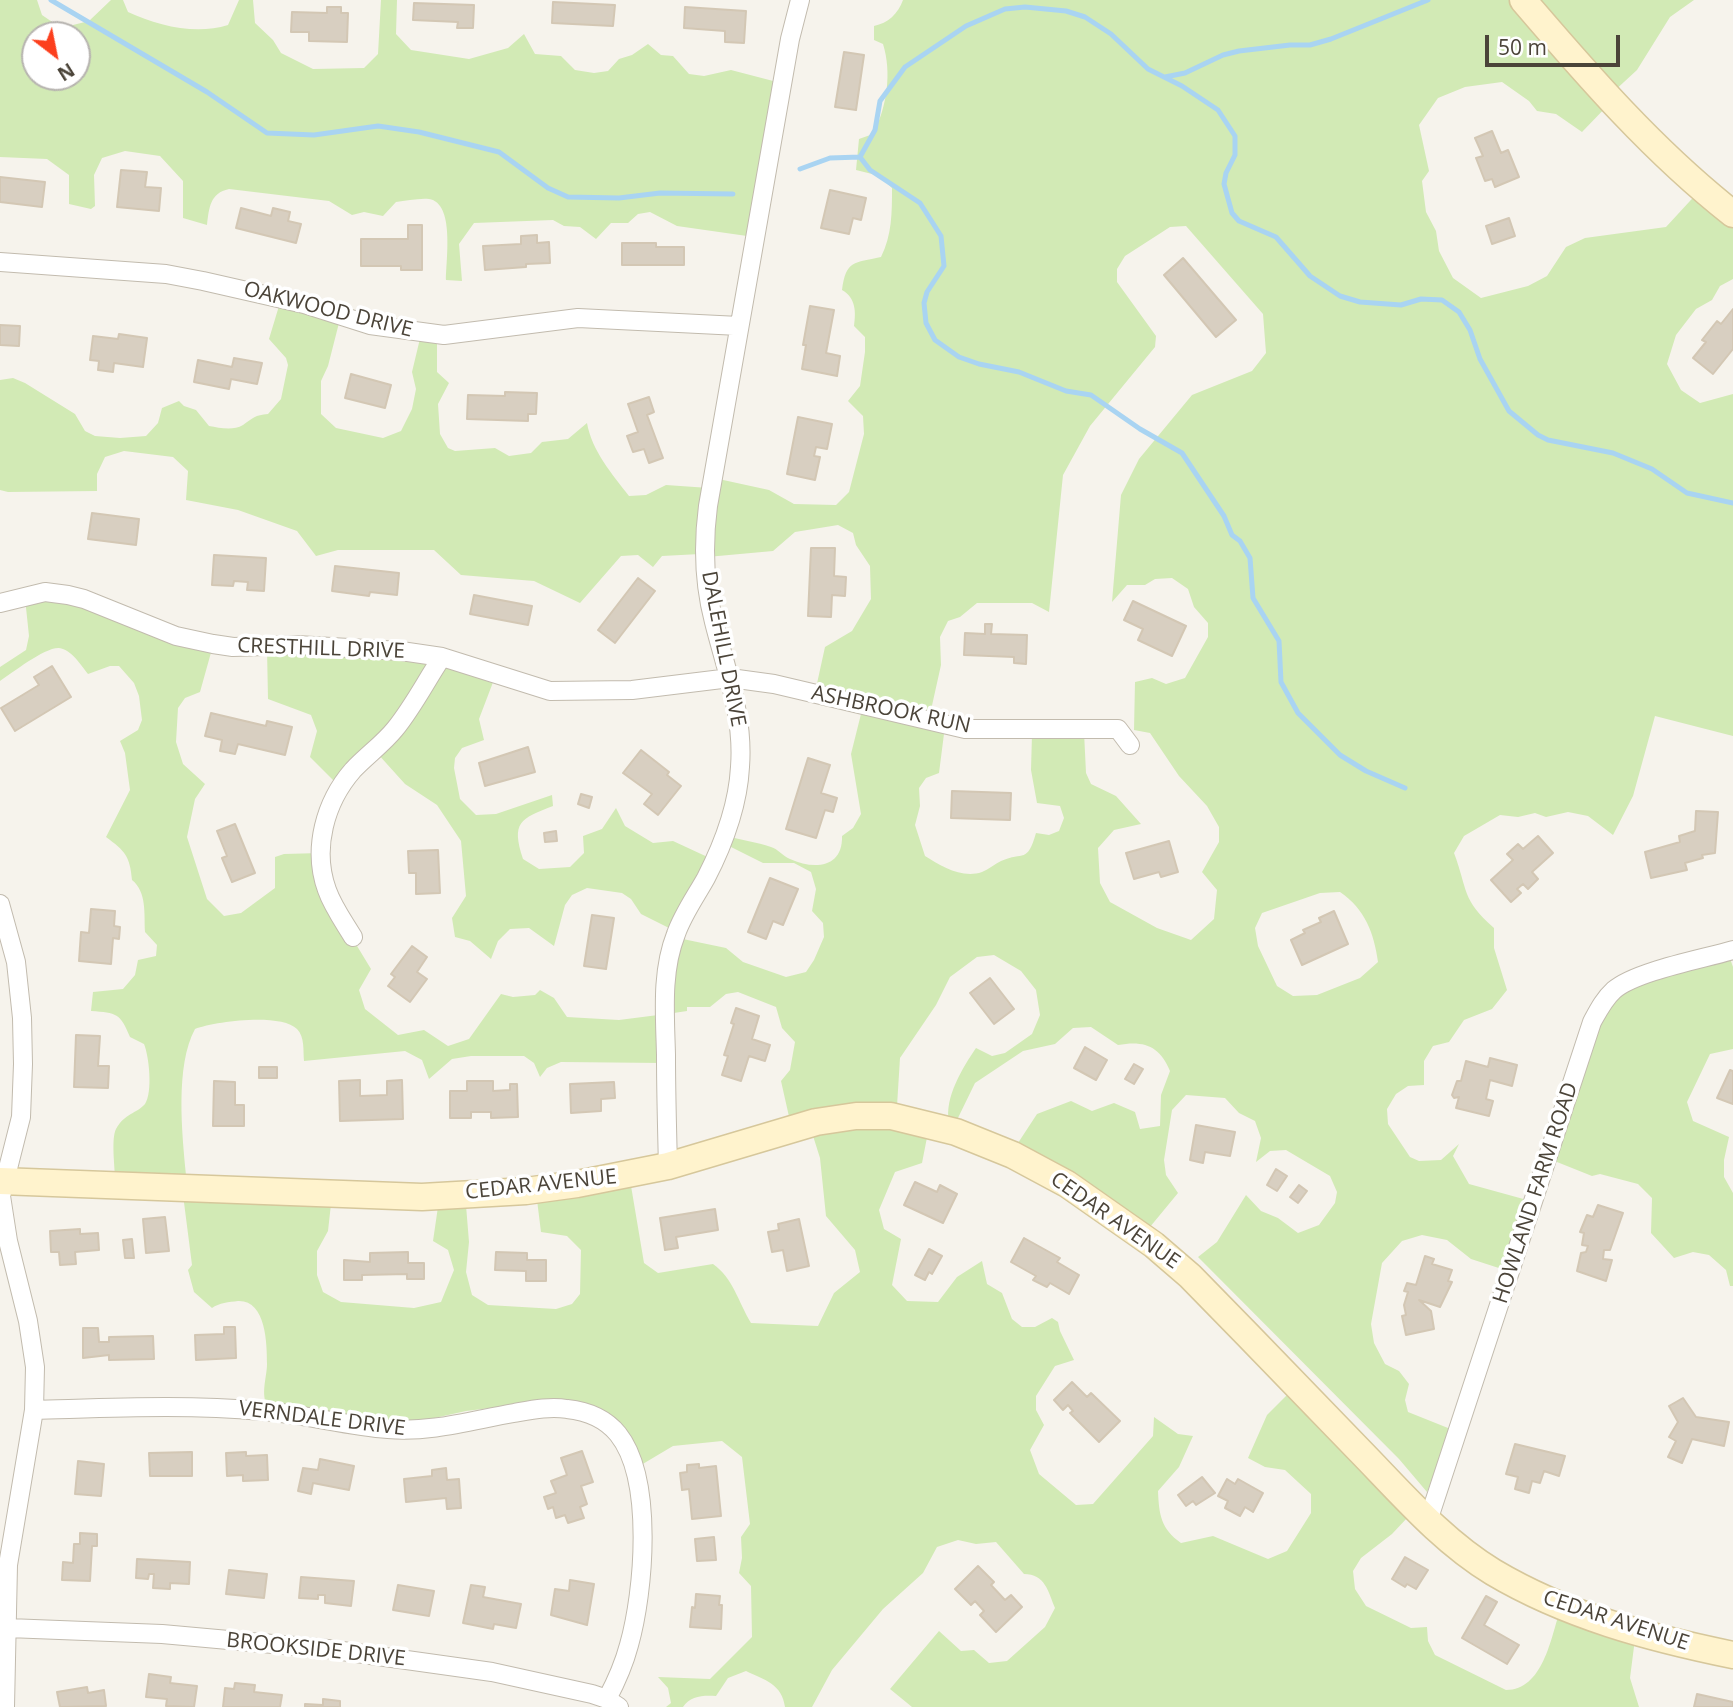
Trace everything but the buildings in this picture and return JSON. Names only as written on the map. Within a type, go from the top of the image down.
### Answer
[{"type":"street","name":"DALEHILL DRIVE","points":[[668,1166],[666,979],[676,934],[723,839],[736,795],[741,745],[730,678],[713,619],[705,561],[705,534],[790,39],[800,0]]},
{"type":"street","points":[[1523,0],[1589,77],[1631,120],[1682,171],[1733,214]]},
{"type":"street","name":"OAKWOOD DRIVE","points":[[0,262],[166,274],[304,304],[370,325],[444,335],[578,317],[739,326]]},
{"type":"street","name":"CRESTHILL DRIVE","points":[[0,603],[46,592],[84,599],[176,636],[213,644],[233,647],[297,645],[382,649],[442,657],[550,691],[632,690],[730,678]]},
{"type":"street","points":[[353,937],[323,878],[321,851],[328,809],[337,790],[354,769],[393,732],[411,709],[442,657]]},
{"type":"street","name":"ASHBROOK RUN","points":[[730,678],[774,684],[965,729],[1118,729],[1130,745]]},
{"type":"street","points":[[0,904],[16,962],[23,1053],[21,1117],[16,1147],[2,1181],[1,1196],[8,1241],[28,1321],[35,1367],[34,1410],[8,1565],[5,1707]]},
{"type":"street","name":"HOWLAND FARM ROAD","points":[[1428,1521],[1591,1022],[1615,989],[1636,977],[1733,950]]},
{"type":"street","name":"CEDAR AVENUE","points":[[2,1181],[422,1197],[552,1187],[668,1166],[784,1130],[856,1116],[891,1116],[927,1123],[1013,1155],[1067,1184],[1117,1217],[1190,1276],[1428,1521],[1483,1565],[1547,1602],[1639,1633],[1733,1654]]},
{"type":"street","name":"VERNDALE DRIVE","points":[[34,1410],[229,1408],[299,1414],[370,1427],[407,1430],[533,1410],[586,1412],[601,1419],[617,1432],[635,1469],[640,1492],[642,1534],[637,1612],[613,1703]]},
{"type":"street","name":"BROOKSIDE DRIVE","points":[[8,1628],[162,1634],[328,1649],[492,1672],[592,1693],[613,1703]]},
{"type":"green space","points":[[0,0],[37,0],[42,15],[51,21],[21,21],[21,91],[91,91],[89,21],[111,0],[123,0],[128,12],[164,25],[203,29],[228,25],[239,0],[253,0],[255,23],[273,40],[281,53],[313,69],[364,68],[378,54],[381,0],[397,0],[396,34],[411,50],[469,59],[508,48],[524,34],[535,54],[561,56],[575,70],[594,73],[608,71],[619,59],[632,55],[648,44],[661,55],[673,56],[689,74],[704,76],[731,70],[777,82],[747,236],[677,226],[650,212],[638,214],[628,223],[611,223],[596,239],[580,227],[564,226],[553,220],[474,223],[459,244],[462,281],[446,280],[446,221],[437,203],[429,199],[396,202],[383,216],[364,212],[352,215],[329,201],[229,189],[214,198],[207,225],[183,218],[183,181],[160,156],[125,151],[102,158],[94,175],[95,206],[91,209],[69,204],[69,175],[47,159],[0,157]]},
{"type":"green space","points":[[903,0],[1694,0],[1670,17],[1637,70],[1611,94],[1611,102],[1582,132],[1556,114],[1537,111],[1529,101],[1502,82],[1465,87],[1438,98],[1419,125],[1429,171],[1422,181],[1426,212],[1436,231],[1439,251],[1453,278],[1481,298],[1528,286],[1547,276],[1566,247],[1585,238],[1666,227],[1701,189],[1733,213],[1733,279],[1720,286],[1712,300],[1696,309],[1676,335],[1667,364],[1681,390],[1700,403],[1733,394],[1733,736],[1655,716],[1633,796],[1613,835],[1588,816],[1568,812],[1546,817],[1535,813],[1518,817],[1500,815],[1464,836],[1454,853],[1467,894],[1483,918],[1494,928],[1494,948],[1507,990],[1492,1009],[1464,1020],[1449,1042],[1433,1046],[1424,1061],[1424,1085],[1408,1086],[1396,1094],[1387,1109],[1388,1124],[1410,1157],[1419,1161],[1441,1160],[1459,1144],[1453,1156],[1469,1184],[1527,1200],[1505,1270],[1471,1259],[1447,1240],[1422,1235],[1402,1241],[1382,1263],[1371,1324],[1374,1343],[1385,1364],[1399,1371],[1409,1384],[1405,1400],[1408,1412],[1448,1428],[1451,1432],[1427,1492],[1399,1459],[1198,1257],[1217,1242],[1246,1195],[1261,1211],[1278,1218],[1298,1233],[1319,1225],[1335,1203],[1337,1192],[1330,1176],[1286,1150],[1270,1151],[1256,1162],[1261,1138],[1255,1121],[1239,1113],[1225,1098],[1186,1095],[1172,1110],[1164,1160],[1166,1175],[1178,1193],[1145,1233],[1018,1143],[1037,1114],[1071,1101],[1092,1111],[1114,1103],[1135,1112],[1140,1129],[1160,1126],[1161,1095],[1170,1071],[1166,1062],[1150,1047],[1136,1043],[1118,1045],[1091,1027],[1073,1028],[1055,1044],[1023,1051],[975,1083],[956,1122],[949,1122],[952,1093],[960,1073],[976,1048],[992,1056],[1005,1053],[1032,1034],[1040,1015],[1036,990],[1021,971],[994,955],[977,957],[950,977],[936,1005],[900,1058],[897,1106],[931,1117],[922,1163],[895,1172],[879,1210],[884,1229],[901,1239],[892,1285],[907,1301],[938,1302],[957,1277],[982,1261],[987,1284],[1002,1293],[1012,1319],[1022,1327],[1035,1327],[1052,1318],[1058,1322],[1074,1360],[1055,1366],[1036,1396],[1036,1410],[1044,1425],[1030,1450],[1039,1474],[1076,1505],[1093,1504],[1153,1436],[1154,1417],[1178,1434],[1193,1436],[1179,1467],[1158,1491],[1162,1521],[1174,1538],[1181,1543],[1213,1536],[1268,1559],[1287,1551],[1311,1513],[1311,1494],[1285,1470],[1265,1467],[1248,1458],[1267,1415],[1287,1395],[1408,1517],[1392,1534],[1361,1558],[1353,1571],[1355,1589],[1366,1606],[1411,1628],[1427,1627],[1428,1641],[1435,1655],[1506,1690],[1519,1688],[1537,1672],[1549,1648],[1560,1610],[1636,1631],[1630,1678],[1639,1707],[912,1707],[890,1689],[939,1631],[961,1651],[974,1650],[989,1663],[1007,1661],[1045,1627],[1055,1608],[1041,1580],[1024,1574],[996,1542],[976,1544],[958,1540],[937,1547],[923,1573],[883,1609],[832,1670],[812,1707],[785,1707],[776,1688],[746,1671],[728,1678],[716,1696],[697,1697],[689,1700],[683,1707],[666,1707],[671,1703],[668,1688],[658,1677],[710,1679],[752,1637],[751,1586],[739,1573],[742,1558],[741,1537],[750,1524],[742,1457],[722,1441],[673,1446],[636,1468],[580,1404],[563,1399],[466,1411],[421,1421],[352,1417],[268,1407],[264,1392],[266,1345],[263,1324],[254,1307],[238,1301],[212,1308],[194,1292],[188,1270],[192,1265],[181,1179],[115,1179],[113,1146],[116,1129],[123,1120],[145,1104],[150,1083],[149,1065],[144,1044],[130,1037],[120,1019],[112,1014],[91,1011],[93,992],[123,989],[135,975],[138,960],[156,956],[157,945],[145,932],[142,897],[132,880],[128,860],[122,850],[106,837],[130,790],[125,753],[120,741],[138,730],[142,720],[139,696],[134,683],[119,666],[110,666],[88,674],[72,654],[59,648],[37,656],[0,681],[0,667],[26,650],[29,636],[25,598],[57,594],[212,649],[200,692],[185,698],[178,708],[176,742],[183,764],[205,784],[195,799],[187,837],[207,899],[224,916],[241,913],[275,888],[275,857],[284,854],[321,853],[354,941],[371,969],[359,990],[365,1009],[398,1035],[424,1030],[448,1046],[469,1039],[501,994],[513,997],[535,995],[540,990],[554,998],[567,1017],[619,1020],[666,1014],[678,938],[726,948],[743,962],[786,977],[806,972],[824,937],[823,923],[812,911],[816,889],[811,872],[794,863],[763,863],[725,844],[727,836],[771,847],[787,858],[808,865],[825,864],[838,855],[842,836],[853,828],[861,814],[851,754],[863,706],[816,688],[825,647],[852,631],[871,599],[870,566],[856,545],[853,533],[838,525],[795,532],[773,551],[707,557],[700,554],[662,556],[653,567],[638,555],[621,556],[580,603],[534,581],[461,575],[434,550],[338,550],[316,556],[297,531],[238,510],[186,500],[188,471],[173,457],[124,451],[105,457],[97,474],[97,491],[8,492],[0,490],[0,380],[13,378],[25,383],[75,414],[85,431],[95,436],[146,436],[158,423],[162,408],[179,401],[196,410],[209,426],[239,427],[257,416],[268,414],[281,399],[288,365],[286,358],[269,339],[282,296],[340,319],[328,366],[321,381],[321,414],[336,428],[383,438],[401,431],[412,409],[416,389],[412,372],[423,326],[437,330],[437,372],[449,383],[438,404],[440,434],[448,448],[455,451],[495,448],[509,456],[531,453],[542,442],[568,439],[587,423],[598,453],[629,496],[646,495],[666,485],[709,488],[714,478],[769,490],[794,504],[836,505],[849,492],[864,434],[863,416],[848,401],[860,386],[865,337],[854,326],[854,306],[847,293],[842,290],[849,268],[864,260],[881,257],[891,215],[892,188],[880,176],[856,170],[859,139],[873,134],[882,113],[887,90],[886,55],[883,44],[874,40],[874,26],[888,20]],"holes":[[[1186,226],[1263,314],[1266,353],[1252,371],[1192,395],[1139,459],[1121,495],[1112,602],[1127,585],[1145,585],[1155,579],[1172,578],[1188,589],[1194,607],[1208,623],[1208,637],[1185,678],[1166,684],[1152,678],[1135,682],[1134,730],[1150,733],[1179,776],[1207,806],[1219,827],[1219,842],[1202,872],[1217,890],[1214,919],[1191,940],[1157,928],[1110,902],[1100,883],[1098,848],[1114,830],[1141,824],[1116,796],[1091,784],[1086,773],[1084,732],[1032,734],[1031,770],[1037,803],[1060,806],[1064,818],[1059,831],[1049,835],[1036,833],[1030,849],[1024,855],[1001,861],[982,872],[959,873],[925,856],[915,825],[920,806],[919,788],[926,778],[939,773],[945,726],[929,719],[941,665],[940,637],[948,621],[960,617],[977,603],[1032,603],[1049,612],[1063,475],[1090,426],[1155,347],[1156,336],[1117,282],[1117,269],[1125,256],[1170,227]],[[1340,892],[1356,906],[1371,932],[1378,962],[1360,978],[1317,995],[1293,996],[1277,986],[1258,946],[1255,928],[1262,913],[1320,893]],[[738,992],[776,1007],[782,1028],[795,1042],[790,1070],[781,1081],[790,1121],[808,1120],[820,1158],[826,1216],[855,1250],[860,1272],[834,1293],[818,1326],[751,1323],[726,1276],[713,1264],[658,1273],[644,1263],[629,1174],[535,1184],[541,1232],[567,1236],[581,1250],[580,1294],[572,1304],[556,1309],[488,1305],[472,1295],[466,1272],[469,1242],[465,1193],[440,1193],[433,1241],[448,1250],[454,1270],[441,1302],[414,1308],[341,1302],[323,1292],[317,1275],[317,1251],[328,1231],[333,1186],[186,1175],[182,1080],[189,1044],[195,1029],[232,1021],[277,1021],[289,1024],[300,1032],[304,1061],[405,1051],[422,1060],[429,1079],[452,1059],[471,1056],[524,1056],[534,1063],[540,1077],[547,1068],[561,1062],[663,1063],[667,1014],[687,1011],[687,1007],[710,1007],[726,994]]]},
{"type":"green space","points":[[267,649],[370,649],[495,677],[479,719],[484,740],[462,748],[455,758],[454,768],[460,799],[476,815],[496,814],[552,795],[553,806],[526,819],[519,829],[519,847],[523,859],[539,869],[570,867],[584,853],[583,836],[602,829],[616,808],[625,826],[653,843],[673,841],[714,860],[673,930],[641,914],[631,899],[622,893],[587,888],[572,895],[565,905],[554,946],[529,928],[510,929],[498,941],[491,959],[470,941],[455,937],[452,918],[466,896],[461,841],[437,805],[405,784],[377,753],[339,786],[310,757],[317,731],[311,715],[268,699]]},
{"type":"green space","points":[[1726,947],[1733,967],[1733,1049],[1710,1054],[1687,1102],[1693,1121],[1729,1137],[1724,1160],[1724,1177],[1733,1193],[1733,1286],[1730,1286],[1726,1270],[1709,1255],[1693,1252],[1674,1258],[1651,1233],[1652,1198],[1638,1184],[1600,1174],[1592,1176],[1547,1158],[1607,992]]},
{"type":"waterway","points":[[51,0],[207,92],[267,133],[314,135],[378,126],[419,132],[499,152],[548,188],[568,197],[619,198],[660,193],[733,194]]},
{"type":"waterway","points":[[1165,77],[1185,73],[1223,55],[1239,51],[1310,45],[1331,39],[1428,0]]},
{"type":"waterway","points":[[800,169],[830,158],[860,157],[875,130],[880,101],[905,67],[966,26],[1005,9],[1025,7],[1066,11],[1085,17],[1111,34],[1148,69],[1182,86],[1218,110],[1235,136],[1235,155],[1224,184],[1232,213],[1239,221],[1276,237],[1310,276],[1340,296],[1360,302],[1401,305],[1421,299],[1442,300],[1459,312],[1470,330],[1480,359],[1509,411],[1538,435],[1548,440],[1613,453],[1652,469],[1687,493],[1733,503]]},
{"type":"waterway","points":[[860,157],[870,170],[920,203],[941,236],[944,266],[927,292],[924,303],[926,323],[935,340],[959,357],[1019,372],[1066,391],[1091,395],[1140,429],[1182,453],[1224,516],[1232,535],[1240,541],[1250,558],[1253,598],[1279,641],[1281,682],[1298,713],[1340,755],[1366,771],[1405,788]]}]
